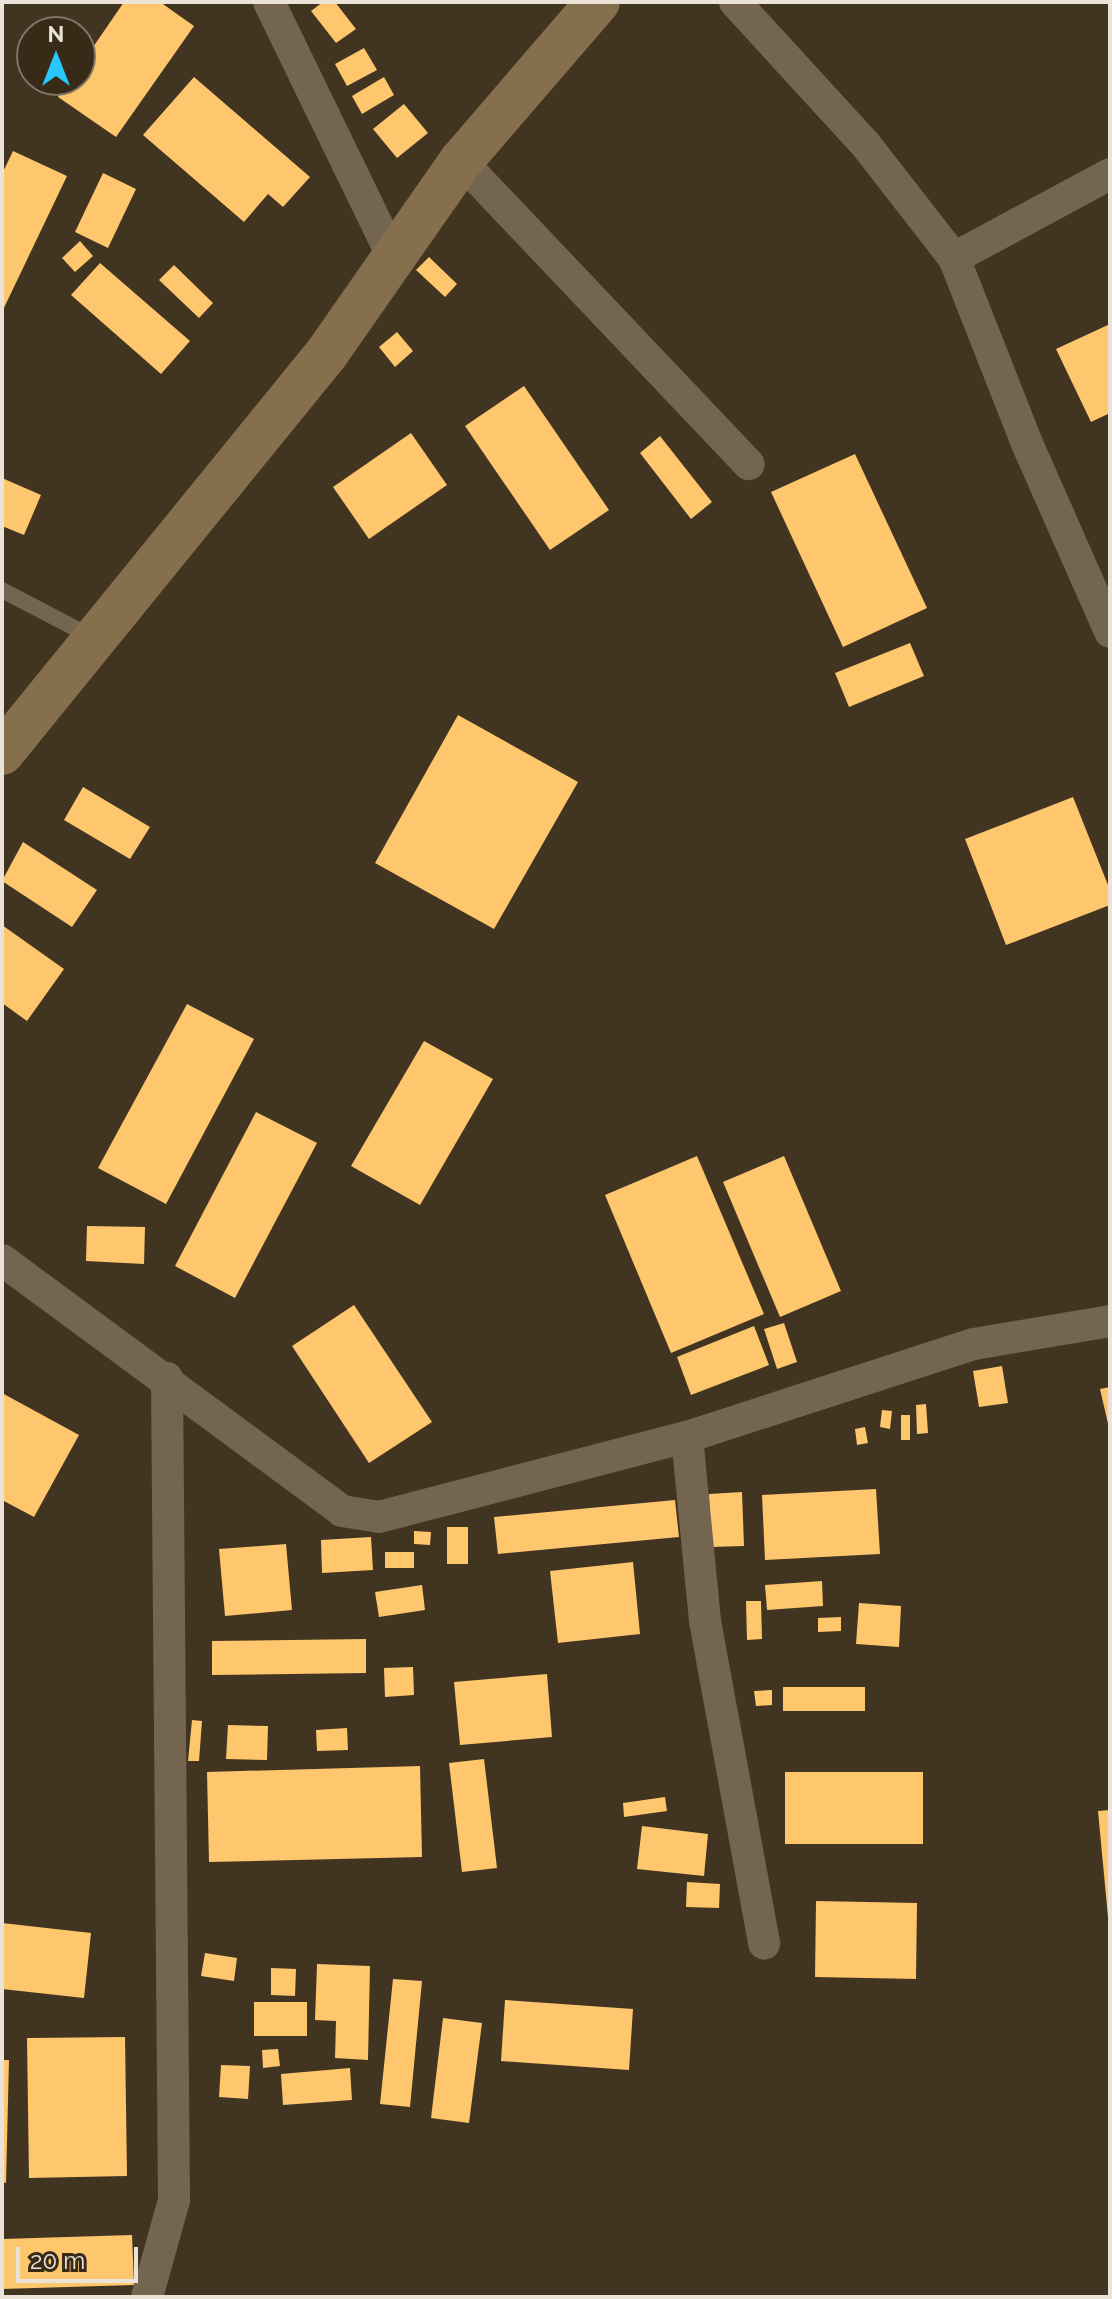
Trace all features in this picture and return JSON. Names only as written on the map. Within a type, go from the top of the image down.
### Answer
[{"type":"street","points":[[269,2],[392,255]]},
{"type":"street","points":[[2,753],[92,637],[192,525],[327,353],[392,255],[461,161],[598,2]]},
{"type":"street","points":[[735,2],[866,145],[954,258],[1029,448],[1110,632]]},
{"type":"street","points":[[461,161],[749,464]]},
{"type":"street","points":[[954,258],[1110,174]]},
{"type":"street","points":[[2,1260],[167,1378],[342,1511],[379,1517],[687,1437],[974,1344],[1110,1321]]},
{"type":"street","points":[[147,2297],[174,2200],[167,1378]]},
{"type":"street","points":[[687,1437],[705,1621],[764,1944]]},
{"type":"lane","points":[[2,590],[92,637]]},
{"type":"building","points":[[124,2],[160,2],[194,26],[116,137],[58,97],[96,96],[96,43]]},
{"type":"building","points":[[323,2],[335,2],[356,29],[336,43],[311,11]]},
{"type":"building","points":[[364,48],[377,70],[347,86],[335,64]]},
{"type":"building","points":[[194,77],[310,177],[283,207],[268,194],[244,222],[143,135]]},
{"type":"building","points":[[384,77],[394,95],[362,114],[352,96]]},
{"type":"building","points":[[404,104],[428,133],[397,158],[373,129]]},
{"type":"building","points":[[13,151],[67,176],[2,312],[2,174]]},
{"type":"building","points":[[103,173],[136,189],[108,248],[75,232]]},
{"type":"building","points":[[80,241],[93,256],[75,272],[62,258]]},
{"type":"building","points":[[429,257],[457,284],[445,297],[416,270]]},
{"type":"building","points":[[100,263],[190,341],[161,374],[71,295]]},
{"type":"building","points":[[174,265],[213,303],[199,318],[159,280]]},
{"type":"building","points":[[1110,324],[1110,413],[1091,422],[1056,349]]},
{"type":"building","points":[[397,332],[413,351],[395,367],[379,347]]},
{"type":"building","points":[[524,386],[609,510],[550,550],[465,426]]},
{"type":"building","points":[[411,433],[447,485],[369,539],[333,487]]},
{"type":"building","points":[[660,436],[712,502],[691,519],[640,453]]},
{"type":"building","points":[[855,454],[927,608],[843,647],[771,492]]},
{"type":"building","points":[[2,478],[41,495],[24,535],[2,526]]},
{"type":"building","points":[[910,643],[924,676],[849,707],[835,673]]},
{"type":"building","points":[[458,715],[578,782],[494,929],[375,863]]},
{"type":"building","points":[[83,787],[150,827],[130,859],[64,820]]},
{"type":"building","points":[[1073,797],[1110,890],[1110,905],[1006,945],[965,839]]},
{"type":"building","points":[[23,842],[97,890],[72,927],[2,881]]},
{"type":"building","points":[[2,925],[64,969],[27,1021],[2,1003]]},
{"type":"building","points":[[187,1004],[254,1039],[166,1204],[98,1168]]},
{"type":"building","points":[[424,1041],[493,1079],[420,1205],[351,1166]]},
{"type":"building","points":[[256,1112],[317,1143],[235,1298],[175,1266]]},
{"type":"building","points":[[697,1156],[764,1314],[671,1353],[605,1195]]},
{"type":"building","points":[[784,1156],[841,1291],[780,1317],[723,1182]]},
{"type":"building","points":[[87,1226],[145,1227],[144,1264],[86,1261]]},
{"type":"building","points":[[354,1305],[432,1422],[369,1463],[292,1346]]},
{"type":"building","points":[[784,1323],[797,1362],[777,1369],[764,1329]]},
{"type":"building","points":[[754,1326],[769,1365],[691,1395],[677,1357]]},
{"type":"building","points":[[1002,1366],[1008,1403],[979,1407],[973,1371]]},
{"type":"building","points":[[1110,1387],[1110,1428],[1109,1428],[1100,1389]]},
{"type":"building","points":[[2,1393],[79,1435],[34,1517],[2,1500]]},
{"type":"building","points":[[926,1404],[928,1433],[917,1434],[916,1405]]},
{"type":"building","points":[[882,1410],[892,1411],[890,1429],[880,1427]]},
{"type":"building","points":[[901,1415],[910,1415],[910,1440],[901,1440]]},
{"type":"building","points":[[865,1427],[868,1443],[857,1445],[855,1429]]},
{"type":"building","points":[[876,1489],[880,1554],[765,1560],[762,1495]]},
{"type":"building","points":[[742,1492],[744,1546],[711,1547],[709,1494]]},
{"type":"building","points":[[675,1500],[679,1537],[498,1554],[494,1517]]},
{"type":"building","points":[[447,1527],[468,1527],[468,1564],[447,1564]]},
{"type":"building","points":[[414,1531],[431,1532],[430,1545],[414,1544]]},
{"type":"building","points":[[371,1537],[373,1570],[322,1573],[321,1540]]},
{"type":"building","points":[[286,1544],[292,1610],[225,1616],[219,1549]]},
{"type":"building","points":[[385,1552],[414,1552],[414,1568],[385,1568]]},
{"type":"building","points":[[633,1562],[640,1634],[558,1643],[550,1571]]},
{"type":"building","points":[[822,1581],[823,1606],[767,1610],[765,1585]]},
{"type":"building","points":[[422,1585],[425,1610],[379,1617],[375,1592]]},
{"type":"building","points":[[746,1601],[761,1601],[762,1639],[747,1640]]},
{"type":"building","points":[[859,1603],[901,1606],[899,1647],[856,1644]]},
{"type":"building","points":[[841,1617],[841,1631],[818,1632],[818,1618]]},
{"type":"building","points":[[366,1639],[366,1673],[212,1675],[212,1641]]},
{"type":"building","points":[[413,1667],[414,1695],[385,1697],[384,1668]]},
{"type":"building","points":[[547,1674],[552,1737],[460,1745],[454,1682]]},
{"type":"building","points":[[783,1687],[865,1687],[865,1711],[783,1711]]},
{"type":"building","points":[[772,1690],[772,1705],[756,1706],[754,1691]]},
{"type":"building","points":[[192,1720],[202,1721],[199,1761],[188,1761]]},
{"type":"building","points":[[228,1725],[268,1726],[267,1760],[226,1759]]},
{"type":"building","points":[[347,1728],[348,1750],[317,1751],[316,1730]]},
{"type":"building","points":[[484,1759],[497,1868],[462,1872],[449,1763]]},
{"type":"building","points":[[420,1766],[422,1857],[209,1862],[207,1772]]},
{"type":"building","points":[[785,1772],[923,1772],[923,1844],[785,1844]]},
{"type":"building","points":[[665,1797],[667,1811],[624,1817],[623,1803]]},
{"type":"building","points":[[1110,1810],[1110,1917],[1108,1917],[1098,1811]]},
{"type":"building","points":[[642,1826],[708,1834],[704,1876],[637,1869]]},
{"type":"building","points":[[687,1882],[720,1884],[719,1908],[686,1907]]},
{"type":"building","points":[[816,1901],[917,1903],[916,1979],[815,1977]]},
{"type":"building","points":[[2,1923],[91,1933],[84,1998],[2,1989]]},
{"type":"building","points":[[205,1953],[237,1958],[234,1981],[201,1976]]},
{"type":"building","points":[[317,1964],[370,1966],[368,2060],[335,2058],[336,2021],[315,2020]]},
{"type":"building","points":[[271,1968],[296,1969],[295,1996],[271,1995]]},
{"type":"building","points":[[393,1979],[422,1981],[410,2107],[380,2104]]},
{"type":"building","points":[[505,2000],[633,2009],[629,2070],[501,2061]]},
{"type":"building","points":[[254,2002],[307,2002],[307,2036],[254,2036]]},
{"type":"building","points":[[443,2018],[482,2023],[469,2123],[431,2118]]},
{"type":"building","points":[[125,2037],[127,2176],[29,2178],[27,2038]]},
{"type":"building","points":[[278,2049],[280,2066],[263,2068],[262,2050]]},
{"type":"building","points":[[2,2060],[9,2060],[6,2183],[2,2182]]},
{"type":"building","points":[[221,2065],[250,2066],[248,2099],[219,2097]]},
{"type":"building","points":[[350,2068],[352,2100],[283,2105],[281,2074]]},
{"type":"building","points":[[132,2235],[134,2285],[2,2289],[2,2239]]}]
